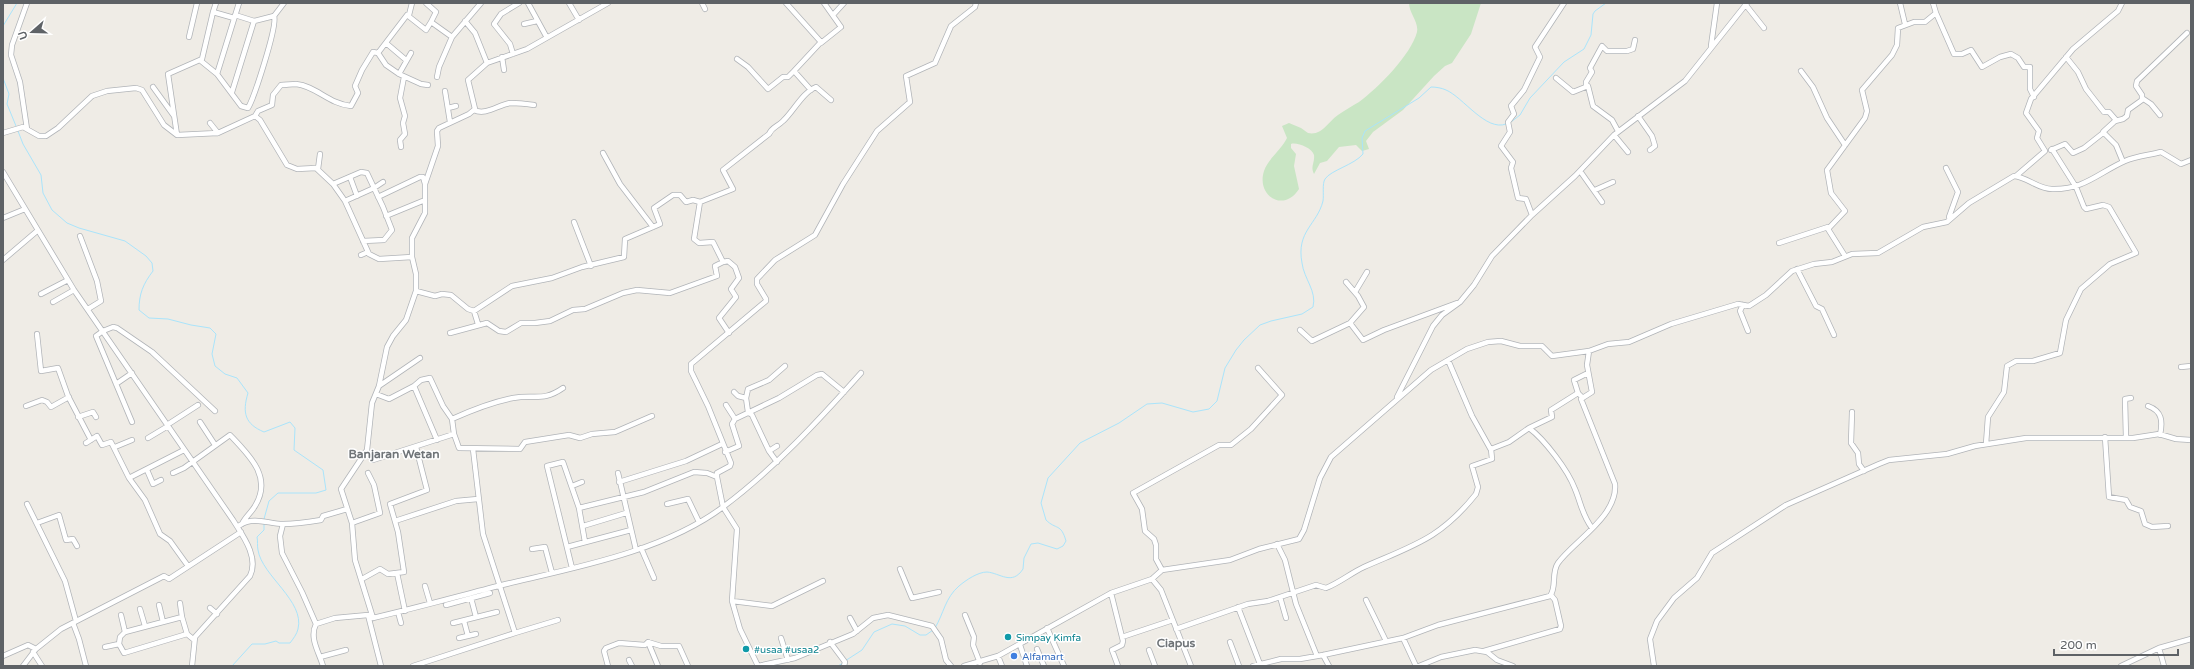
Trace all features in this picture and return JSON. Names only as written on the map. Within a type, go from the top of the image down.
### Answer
[{"type":"street","points":[[27,3],[12,45],[12,55],[20,82],[27,129]]},
{"type":"street","points":[[189,37],[197,3]]},
{"type":"street","points":[[201,61],[216,3]]},
{"type":"street","points":[[217,74],[239,3]]},
{"type":"street","points":[[213,12],[254,21],[274,16],[284,3]]},
{"type":"street","points":[[378,53],[395,29],[408,15],[412,3]]},
{"type":"street","points":[[408,15],[426,30],[436,12],[426,3]]},
{"type":"street","points":[[437,77],[439,67],[452,37],[481,3]]},
{"type":"street","points":[[513,54],[510,44],[494,24],[510,7],[519,3]]},
{"type":"street","points":[[528,3],[546,36]]},
{"type":"street","points":[[569,3],[579,20]]},
{"type":"street","points":[[474,110],[468,80],[487,63],[527,49],[546,36],[579,20],[608,3]]},
{"type":"street","points":[[702,3],[705,10]]},
{"type":"street","points":[[736,59],[749,68],[768,89],[783,77],[788,77],[820,43],[841,28],[824,3]]},
{"type":"street","points":[[833,15],[844,3]]},
{"type":"street","points":[[951,666],[946,660],[943,645],[939,636],[932,626],[888,615],[873,618],[857,631],[788,660],[758,666],[740,629],[732,601],[737,530],[723,507],[717,477],[720,471],[730,465],[690,368],[691,364],[766,301],[756,284],[757,279],[775,260],[815,235],[843,184],[878,131],[910,102],[906,76],[935,63],[951,26],[975,7],[976,3]]},
{"type":"street","points":[[1532,215],[1526,199],[1518,198],[1511,168],[1513,162],[1505,150],[1501,147],[1503,140],[1510,132],[1509,125],[1514,114],[1510,106],[1524,90],[1540,58],[1535,47],[1564,3]]},
{"type":"street","points":[[1711,47],[1717,3]]},
{"type":"street","points":[[1900,3],[1905,24]]},
{"type":"street","points":[[1933,3],[1954,54],[1962,54],[1971,50],[1982,67],[2000,57],[2011,54],[2018,58],[2024,67],[2030,67],[2030,89],[2034,97]]},
{"type":"street","points":[[2045,151],[2037,138],[2039,131],[2026,113],[2034,97],[2075,47],[2118,11],[2122,3]]},
{"type":"street","points":[[788,4],[820,43]]},
{"type":"street","points":[[1397,398],[1433,326],[1442,315],[1460,302],[1474,285],[1492,256],[1532,215],[1580,171],[1618,131],[1685,81],[1746,4],[1764,28]]},
{"type":"street","points":[[1779,243],[1828,227],[1844,211],[1831,193],[1827,176],[1830,165],[1856,133],[1866,115],[1862,95],[1864,86],[1892,55],[1897,45],[1898,28],[1905,24],[1917,22],[1923,23],[1936,13]]},
{"type":"street","points":[[201,61],[217,74],[241,106],[248,108],[270,41],[275,20],[274,16]]},
{"type":"street","points":[[232,92],[254,21]]},
{"type":"street","points":[[465,21],[475,33],[487,63]]},
{"type":"street","points":[[524,24],[537,21]]},
{"type":"street","points":[[431,22],[452,37]]},
{"type":"street","points":[[2160,115],[2151,104],[2142,98],[2136,86],[2137,81],[2187,33]]},
{"type":"street","points":[[1556,78],[1573,92],[1577,92],[1586,86],[1586,82],[1592,72],[1590,68],[1602,46],[1607,50],[1627,51],[1634,49],[1635,40]]},
{"type":"street","points":[[386,43],[406,60]]},
{"type":"street","points":[[3,133],[17,128],[27,129],[39,136],[46,136],[58,128],[92,96],[107,91],[136,88],[142,90],[164,125],[177,135],[218,133],[255,115],[258,111],[273,104],[273,95],[278,86],[294,84],[311,89],[331,101],[351,106],[358,93],[355,86],[360,73],[373,52],[378,53]]},
{"type":"street","points":[[378,53],[386,65],[399,74],[421,84],[428,85]]},
{"type":"street","points":[[399,74],[406,60],[412,53]]},
{"type":"street","points":[[502,57],[504,70]]},
{"type":"street","points":[[2066,57],[2078,72],[2087,91],[2104,112],[2108,112],[2116,120]]},
{"type":"street","points":[[177,135],[168,74],[201,61]]},
{"type":"street","points":[[1801,71],[1813,87],[1827,118],[1845,145]]},
{"type":"street","points":[[794,72],[811,90]]},
{"type":"street","points":[[401,147],[400,140],[405,134],[403,123],[405,116],[400,98],[404,77]]},
{"type":"street","points":[[1586,86],[1589,87],[1593,106],[1612,120],[1618,131]]},
{"type":"street","points":[[153,87],[174,117]]},
{"type":"street","points":[[474,312],[512,286],[552,278],[624,257],[625,239],[661,222],[654,208],[673,195],[679,194],[686,202],[693,200],[700,202],[733,189],[723,170],[769,134],[771,128],[788,116],[811,90],[816,87],[831,100]]},
{"type":"street","points":[[445,91],[450,122]]},
{"type":"street","points":[[964,666],[980,663],[998,656],[1111,593],[1152,579],[1162,570],[1230,560],[1300,537],[1322,471],[1331,457],[1431,370],[1479,344],[1506,342],[1520,346],[1542,346],[1550,355],[1589,351],[1608,344],[1633,341],[1672,324],[1738,304],[1748,307],[1766,295],[1789,273],[1797,269],[1814,264],[1828,263],[1845,256],[1878,253],[1923,227],[1942,223],[1950,219],[1969,203],[2016,176],[2045,151],[2064,144],[2073,153],[2084,148],[2103,133],[2116,120],[2123,119],[2127,116],[2126,111],[2142,98]]},
{"type":"street","points":[[425,184],[438,146],[437,131],[450,122],[461,119],[474,110],[482,112],[501,105],[512,103],[534,105]]},
{"type":"street","points":[[448,108],[456,106]]},
{"type":"street","points":[[255,115],[260,120],[284,163],[291,168],[301,170],[308,168],[318,169],[333,184],[345,201],[368,252],[379,259],[412,257]]},
{"type":"street","points":[[1638,116],[1655,141],[1655,146],[1650,150]]},
{"type":"street","points":[[210,123],[218,133]]},
{"type":"street","points":[[2103,133],[2116,145],[2123,162]]},
{"type":"street","points":[[1614,135],[1628,152]]},
{"type":"street","points":[[1986,444],[1988,417],[2004,392],[2007,366],[2016,361],[2033,361],[2060,352],[2062,350],[2066,320],[2081,289],[2110,264],[2136,253],[2108,207],[2103,205],[2086,209],[2076,187],[2052,149]]},
{"type":"street","points":[[2016,176],[2047,189],[2076,187],[2123,162],[2161,152],[2181,164],[2191,160]]},
{"type":"street","points":[[603,153],[620,184],[653,227]]},
{"type":"street","points":[[318,169],[320,154]]},
{"type":"street","points":[[1946,168],[1958,192],[1949,217],[1950,219]]},
{"type":"street","points":[[1580,171],[1595,190],[1602,202]]},
{"type":"street","points":[[3,172],[37,231],[74,290],[192,462],[240,526],[241,532],[252,554],[253,570],[236,593],[193,639],[192,666]]},
{"type":"street","points":[[333,184],[366,172],[386,216],[391,232],[382,240],[363,241]]},
{"type":"street","points":[[350,177],[357,196]]},
{"type":"street","points":[[373,618],[355,560],[352,523],[341,492],[342,487],[366,452],[369,442],[372,404],[379,386],[387,347],[393,336],[406,320],[416,291],[416,274],[412,257],[412,238],[424,216],[425,184],[423,177],[420,177],[378,197]]},
{"type":"street","points":[[3,183],[9,182]]},
{"type":"street","points":[[345,201],[374,188],[383,182]]},
{"type":"street","points":[[1595,190],[1613,182]]},
{"type":"street","points":[[386,216],[425,200]]},
{"type":"street","points":[[700,202],[694,239],[701,244],[715,243],[723,262]]},
{"type":"street","points":[[3,218],[25,209]]},
{"type":"street","points":[[574,222],[591,266]]},
{"type":"street","points":[[1828,227],[1829,232],[1845,256]]},
{"type":"street","points":[[3,260],[37,231]]},
{"type":"street","points":[[80,236],[98,281],[101,301],[88,309]]},
{"type":"street","points":[[361,255],[368,252]]},
{"type":"street","points":[[450,333],[467,329],[478,324],[488,323],[499,331],[506,332],[521,322],[535,323],[550,321],[572,310],[585,309],[629,292],[641,290],[670,294],[717,276],[715,267],[728,261],[733,264],[739,278],[731,288],[736,297],[718,318],[729,333]]},
{"type":"street","points":[[1797,269],[1816,306],[1822,309],[1834,335]]},
{"type":"street","points":[[1355,292],[1367,272]]},
{"type":"street","points":[[41,294],[68,280]]},
{"type":"street","points":[[1300,330],[1312,342],[1335,332],[1350,323],[1364,308],[1355,292],[1346,282]]},
{"type":"street","points":[[53,302],[74,290]]},
{"type":"street","points":[[416,291],[434,296],[442,294],[452,295],[468,309],[474,312],[478,324]]},
{"type":"street","points":[[1350,323],[1363,340],[1387,329],[1460,302]]},
{"type":"street","points":[[1743,305],[1740,311],[1748,331]]},
{"type":"street","points":[[132,422],[96,336],[113,327],[117,328],[152,352],[215,411]]},
{"type":"street","points":[[36,334],[40,371],[58,368],[88,441],[97,436],[102,445],[111,442],[115,447],[130,478],[146,500],[160,534],[170,541],[188,566]]},
{"type":"street","points":[[1403,638],[1417,666],[1457,653],[1475,650],[1484,651],[1560,629],[1561,626],[1555,602],[1551,595],[1556,566],[1592,528],[1611,504],[1614,497],[1615,484],[1581,399],[1592,392],[1587,365],[1589,351]]},
{"type":"street","points":[[379,386],[420,358]]},
{"type":"street","points":[[1176,629],[1238,607],[1280,598],[1318,585],[1324,588],[1329,587],[1362,568],[1413,547],[1441,531],[1476,494],[1478,487],[1472,466],[1492,459],[1491,450],[1475,423],[1448,360]]},
{"type":"street","points":[[777,462],[769,451],[752,415],[748,412],[746,398],[748,389],[769,380],[785,366]]},
{"type":"street","points":[[2181,367],[2191,366]]},
{"type":"street","points":[[1162,570],[1156,559],[1156,545],[1154,539],[1145,531],[1142,509],[1133,493],[1219,444],[1231,445],[1252,428],[1282,395],[1258,368]]},
{"type":"street","points":[[116,384],[132,373]]},
{"type":"street","points":[[446,604],[499,586],[636,550],[664,539],[699,522],[723,507],[777,462],[861,373]]},
{"type":"street","points":[[1583,398],[1578,393],[1574,379],[1588,373]]},
{"type":"street","points":[[725,452],[739,446],[732,424],[734,419],[780,398],[819,374],[824,376],[844,392]]},
{"type":"street","points":[[376,394],[390,399],[414,386],[420,380],[430,378],[443,406],[452,419],[458,447],[520,449],[525,442],[571,435],[582,438],[592,434],[615,432],[652,416]]},
{"type":"street","points":[[414,386],[437,440]]},
{"type":"street","points":[[452,419],[511,398],[551,396],[563,388]]},
{"type":"street","points":[[734,392],[738,396],[746,398]]},
{"type":"street","points":[[1491,450],[1509,442],[1529,428],[1552,417],[1551,410],[1578,393]]},
{"type":"street","points":[[26,406],[42,400],[47,402],[51,407],[69,397]]},
{"type":"street","points":[[2126,438],[2125,399],[2131,398]]},
{"type":"street","points":[[148,438],[198,405]]},
{"type":"street","points":[[726,405],[734,419]]},
{"type":"street","points":[[2148,406],[2155,409],[2161,416],[2162,427],[2160,435]]},
{"type":"street","points":[[78,418],[93,412],[96,417]]},
{"type":"street","points":[[1852,412],[1851,444],[1858,453],[1858,464],[1864,471]]},
{"type":"street","points":[[200,422],[215,445]]},
{"type":"street","points":[[1529,428],[1544,441],[1573,484],[1583,516],[1592,528]]},
{"type":"street","points":[[366,452],[373,460],[454,434]]},
{"type":"street","points":[[173,473],[192,462],[230,435],[249,456],[259,472],[260,488],[255,506],[240,526]]},
{"type":"street","points":[[1654,666],[1650,639],[1657,621],[1674,598],[1697,578],[1712,553],[1786,505],[1889,460],[1947,454],[1986,444],[2026,438],[2126,438],[2160,435],[2176,439],[2191,440]]},
{"type":"street","points":[[2106,437],[2109,497],[2126,500],[2130,507],[2141,511],[2146,524],[2152,527],[2168,526]]},
{"type":"street","points":[[115,447],[132,440]]},
{"type":"street","points":[[619,482],[678,464],[722,444]]},
{"type":"street","points":[[769,451],[777,446]]},
{"type":"street","points":[[362,579],[380,570],[388,574],[404,572],[396,521],[390,503],[427,490],[416,447]]},
{"type":"street","points":[[473,448],[483,534],[515,633]]},
{"type":"street","points":[[130,478],[184,450]]},
{"type":"street","points":[[572,568],[547,466],[563,462],[572,486],[583,526],[585,542]]},
{"type":"street","points":[[147,470],[153,484],[161,480]]},
{"type":"street","points":[[618,472],[626,513],[636,550]]},
{"type":"street","points":[[578,508],[623,498],[650,490],[694,472],[703,472],[717,477]]},
{"type":"street","points":[[352,523],[380,513],[374,485],[368,473]]},
{"type":"street","points":[[572,486],[582,482]]},
{"type":"street","points":[[396,521],[456,501],[478,499]]},
{"type":"street","points":[[667,504],[688,499],[699,522]]},
{"type":"street","points":[[27,504],[65,581],[86,666]]},
{"type":"street","points":[[240,526],[259,520],[269,523],[283,524],[321,520],[323,516],[347,509]]},
{"type":"street","points":[[583,526],[626,513]]},
{"type":"street","points":[[37,523],[59,515],[66,540],[73,539],[77,546]]},
{"type":"street","points":[[283,524],[280,536],[282,553],[316,624]]},
{"type":"street","points":[[567,547],[631,530]]},
{"type":"street","points":[[23,666],[35,650],[56,632],[117,602],[164,576],[169,579],[241,532]]},
{"type":"street","points":[[664,539],[666,544]]},
{"type":"street","points":[[1277,544],[1285,560],[1293,594],[1316,656]]},
{"type":"street","points":[[532,549],[545,547],[552,573]]},
{"type":"street","points":[[642,548],[654,578]]},
{"type":"street","points":[[900,569],[912,598],[938,592]]},
{"type":"street","points":[[397,574],[405,611]]},
{"type":"street","points":[[1152,579],[1161,590],[1191,666]]},
{"type":"street","points":[[732,601],[772,606],[823,580]]},
{"type":"street","points":[[425,586],[430,603]]},
{"type":"street","points":[[373,618],[405,611],[430,603],[490,593]]},
{"type":"street","points":[[1111,593],[1124,644],[1112,650],[1118,666]]},
{"type":"street","points":[[1253,666],[1272,660],[1323,655],[1403,638],[1438,625],[1506,609],[1551,595]]},
{"type":"street","points":[[471,596],[476,617]]},
{"type":"street","points":[[1280,598],[1286,618]]},
{"type":"street","points":[[1366,600],[1386,641]]},
{"type":"street","points":[[180,603],[187,634],[193,639]]},
{"type":"street","points":[[159,605],[163,622]]},
{"type":"street","points":[[1238,607],[1260,664]]},
{"type":"street","points":[[210,608],[216,614]]},
{"type":"street","points":[[140,609],[145,626]]},
{"type":"street","points":[[398,612],[401,623]]},
{"type":"street","points":[[454,623],[497,612]]},
{"type":"street","points":[[323,666],[313,639],[312,631],[316,624],[335,618],[368,614],[373,618]]},
{"type":"street","points":[[368,614],[381,666]]},
{"type":"street","points":[[121,615],[125,632]]},
{"type":"street","points":[[965,615],[974,636],[973,643],[980,663]]},
{"type":"street","points":[[182,617],[125,632],[120,637],[119,644],[124,653],[187,634]]},
{"type":"street","points":[[850,618],[857,631]]},
{"type":"street","points":[[412,666],[558,620]]},
{"type":"street","points":[[1122,637],[1172,620]]},
{"type":"street","points":[[464,621],[468,636]]},
{"type":"street","points":[[1047,628],[1064,666]]},
{"type":"street","points":[[459,638],[476,634]]},
{"type":"street","points":[[781,638],[788,660]]},
{"type":"street","points":[[2121,666],[2159,648],[2191,639]]},
{"type":"street","points":[[648,642],[658,666]]},
{"type":"street","points":[[608,666],[604,649],[609,646],[620,644],[641,646],[648,642],[661,646],[679,646],[688,666]]},
{"type":"street","points":[[830,642],[844,662]]},
{"type":"street","points":[[1230,642],[1239,666]]},
{"type":"street","points":[[105,647],[119,644]]},
{"type":"street","points":[[3,656],[28,645],[35,650],[42,666]]},
{"type":"street","points":[[1020,645],[1027,666]]},
{"type":"street","points":[[2159,648],[2164,666]]},
{"type":"street","points":[[1037,649],[1044,666]]},
{"type":"street","points":[[320,657],[346,650]]},
{"type":"street","points":[[1149,650],[1155,666]]},
{"type":"street","points":[[1484,651],[1497,660],[1513,666]]},
{"type":"street","points":[[1323,655],[1329,666]]},
{"type":"street","points":[[998,656],[1002,666]]},
{"type":"street","points":[[629,660],[632,666]]},
{"type":"street","points":[[1272,660],[1274,666]]},
{"type":"green space","points":[[1409,3],[1481,3],[1471,34],[1452,63],[1445,66],[1434,76],[1403,110],[1373,132],[1366,141],[1369,149],[1362,151],[1356,145],[1339,147],[1327,161],[1320,163],[1314,174],[1312,169],[1314,158],[1313,152],[1304,146],[1291,144],[1291,148],[1296,154],[1294,166],[1299,189],[1293,196],[1286,200],[1273,198],[1264,188],[1264,171],[1271,158],[1287,138],[1282,126],[1289,123],[1308,133],[1317,132],[1324,128],[1338,115],[1359,102],[1384,80],[1408,51],[1417,32],[1417,25],[1409,7]]},
{"type":"waterway","points":[[3,26],[17,3]]},
{"type":"waterway","points":[[1511,122],[1520,115],[1530,98],[1564,62],[1584,49],[1591,35],[1593,14],[1606,3]]},
{"type":"waterway","points":[[3,78],[9,94],[7,104],[16,126]]},
{"type":"waterway","points":[[935,628],[954,591],[969,579],[980,573],[987,572],[1010,578],[1015,577],[1023,569],[1024,558],[1031,544],[1038,543],[1057,549],[1063,546],[1066,541],[1064,535],[1060,529],[1046,520],[1041,503],[1048,478],[1080,443],[1119,423],[1147,404],[1162,403],[1193,412],[1209,409],[1217,401],[1225,368],[1244,340],[1260,325],[1302,314],[1313,307],[1314,301],[1312,290],[1302,263],[1301,252],[1304,236],[1323,201],[1323,186],[1325,179],[1363,154],[1362,138],[1365,131],[1419,98],[1431,87],[1437,87],[1453,94],[1475,113],[1491,123],[1498,125],[1506,124]]},
{"type":"waterway","points":[[18,131],[23,144],[41,175],[43,193],[52,210],[67,223],[79,228],[125,241],[146,256],[152,263],[153,271],[142,289],[139,310],[149,318],[168,319],[210,328],[216,334],[212,354],[215,366],[225,374],[237,378],[248,393],[245,412],[249,421],[264,432],[290,422],[295,428],[294,450],[323,470],[326,490],[316,493],[278,493],[269,501],[264,519]]},
{"type":"waterway","points":[[232,666],[252,644],[265,644],[276,641],[279,643],[290,643],[296,635],[298,629],[298,619],[295,608],[261,560],[258,550],[257,537],[264,530],[264,522]]},
{"type":"waterway","points":[[845,661],[862,650],[874,632],[892,624],[905,626],[920,635],[926,635],[933,630]]},
{"type":"waterway","points":[[838,666],[843,663]]},
{"type":"place","name":"Simpay Kimfa","points":[[1008,637]]},
{"type":"place","name":"#usaa #usaa2","points":[[746,649]]},
{"type":"place","name":"Alfamart","points":[[1014,656]]},
{"type":"district","name":"Banjaran Wetan","points":[[394,454]]},
{"type":"district","name":"Ciapus","points":[[1176,643]]}]
